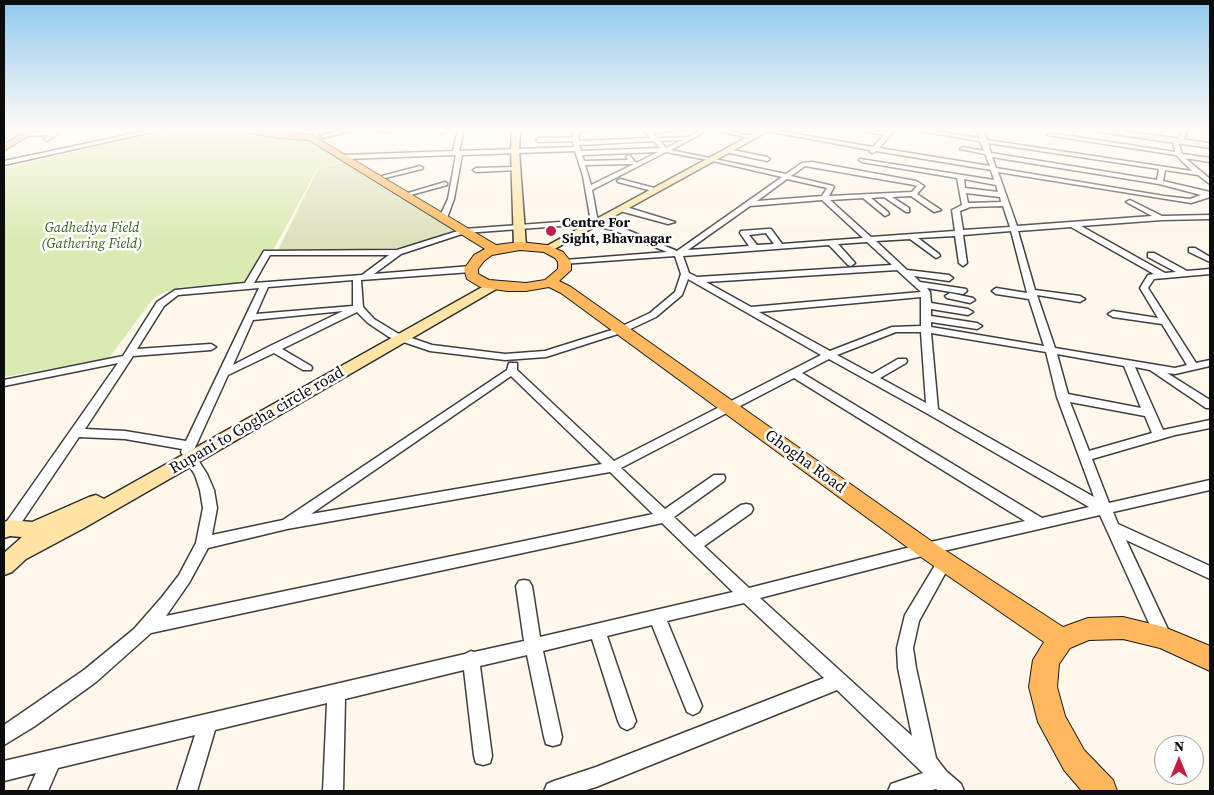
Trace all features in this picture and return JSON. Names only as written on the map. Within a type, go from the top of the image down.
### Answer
[{"type":"main road","points":[[364,166],[498,248]]},
{"type":"main road","points":[[366,166],[411,193],[444,216]]},
{"type":"main road","points":[[547,249],[701,166]]},
{"type":"main road","points":[[516,169],[520,246]]},
{"type":"main road","points":[[520,246],[547,249],[559,255],[565,262],[564,270],[550,282],[526,287],[489,284],[472,276],[471,269],[479,258],[498,248],[520,246]]},
{"type":"main road","name":"Ghogha Road","points":[[550,282],[566,290],[926,549],[1061,640]]},
{"type":"main road","name":"Rupani to Gogha circle road","points":[[34,530],[108,497],[398,337],[489,284]]},
{"type":"main road","name":"Rupani to Gogha circle road","points":[[11,560],[77,523],[189,452]]},
{"type":"main road","points":[[7,529],[34,530],[31,542],[11,560]]},
{"type":"main road","points":[[1102,791],[1074,760],[1052,722],[1042,688],[1046,660],[1061,640],[1088,629],[1123,628],[1164,638],[1210,659]]},
{"type":"street","points":[[444,216],[451,199],[456,166]]},
{"type":"street","points":[[583,166],[596,224]]},
{"type":"street","points":[[588,189],[633,166]]},
{"type":"street","points":[[739,166],[831,187]]},
{"type":"street","points":[[678,254],[804,166]]},
{"type":"street","points":[[747,204],[912,194],[916,193],[921,186],[893,179],[846,174],[815,166]]},
{"type":"street","points":[[846,174],[855,166]]},
{"type":"street","points":[[899,166],[960,176],[1002,193]]},
{"type":"street","points":[[924,170],[927,166]]},
{"type":"street","points":[[978,166],[1196,205],[1210,217]]},
{"type":"street","points":[[993,166],[1014,229],[1063,397],[1112,527],[1164,638]]},
{"type":"street","points":[[1067,166],[1160,182],[1209,195]]},
{"type":"street","points":[[1111,166],[1111,173]]},
{"type":"street","points":[[1130,177],[1132,166]]},
{"type":"street","points":[[1148,166],[1201,174]]},
{"type":"street","points":[[1192,166],[1210,182]]},
{"type":"street","points":[[893,179],[905,167]]},
{"type":"street","points":[[385,177],[418,168],[385,177]]},
{"type":"street","points":[[1160,182],[1162,168]]},
{"type":"street","points":[[476,170],[516,169]]},
{"type":"street","points":[[960,176],[963,204],[967,206]]},
{"type":"street","points":[[620,182],[656,190]]},
{"type":"street","points":[[824,198],[831,187],[837,182]]},
{"type":"street","points":[[411,193],[444,184]]},
{"type":"street","points":[[961,188],[1002,193]]},
{"type":"street","points":[[963,263],[956,210],[1002,193]]},
{"type":"street","points":[[912,194],[937,210]]},
{"type":"street","points":[[885,195],[906,210]]},
{"type":"street","points":[[1196,205],[1209,195]]},
{"type":"street","points":[[864,196],[885,214]]},
{"type":"street","points":[[824,198],[917,284],[926,297],[932,411]]},
{"type":"street","points":[[1130,202],[1161,218]]},
{"type":"street","points":[[623,209],[672,222]]},
{"type":"street","points":[[565,262],[1161,218],[1210,217]]},
{"type":"street","points":[[596,224],[630,234],[678,254],[685,274],[679,294],[653,315],[622,330],[546,354],[515,356],[488,356],[430,348],[398,337],[371,321],[358,308],[360,277],[398,252],[468,230],[520,226],[596,224]]},
{"type":"street","points":[[1073,225],[1164,276]]},
{"type":"street","points":[[755,248],[744,233],[768,231],[780,246]]},
{"type":"street","points":[[912,237],[936,256]]},
{"type":"street","points":[[830,242],[851,263]]},
{"type":"street","points":[[1192,250],[1210,260]]},
{"type":"street","points":[[248,286],[267,253],[398,252]]},
{"type":"street","points":[[1151,255],[1186,274]]},
{"type":"street","points":[[7,529],[115,376],[160,304],[175,293],[265,284],[471,269]]},
{"type":"street","points":[[696,280],[901,269],[949,278]]},
{"type":"street","points":[[1193,367],[1144,288],[1151,277],[1210,271]]},
{"type":"street","points":[[685,274],[932,411],[1105,510]]},
{"type":"street","points":[[189,452],[265,284]]},
{"type":"street","points":[[917,284],[963,291]]},
{"type":"street","points":[[996,291],[1080,299]]},
{"type":"street","points":[[750,310],[926,297],[970,300]]},
{"type":"street","points":[[926,297],[968,312]]},
{"type":"street","points":[[250,317],[358,308]]},
{"type":"street","points":[[224,373],[358,308]]},
{"type":"street","points":[[1113,314],[1165,322]]},
{"type":"street","points":[[926,323],[1050,349],[1175,371],[1210,363]]},
{"type":"street","points":[[203,543],[287,524],[613,467],[829,355],[895,329],[926,323],[977,326]]},
{"type":"street","points":[[4,383],[92,366],[128,356],[211,347]]},
{"type":"street","points":[[274,348],[307,368]]},
{"type":"street","points":[[287,524],[512,371],[515,356]]},
{"type":"street","points":[[872,378],[902,361]]},
{"type":"street","points":[[1128,363],[1159,436]]},
{"type":"street","points":[[92,366],[115,376]]},
{"type":"street","points":[[1150,366],[1210,405]]},
{"type":"street","points":[[512,371],[746,595],[927,762],[939,778],[954,791]]},
{"type":"street","points":[[794,373],[1041,524]]},
{"type":"street","points":[[1063,397],[1150,414]]},
{"type":"street","points":[[1085,457],[1210,424]]},
{"type":"street","points":[[4,736],[90,676],[146,627],[168,602],[184,579],[203,543],[210,508],[207,490],[201,474],[189,452],[125,435],[76,433]]},
{"type":"street","points":[[146,627],[664,517],[719,478]]},
{"type":"street","points":[[4,771],[746,595],[926,549],[1210,485]]},
{"type":"street","points":[[694,546],[746,509]]},
{"type":"street","points":[[1112,527],[1210,573]]},
{"type":"street","points":[[927,762],[907,668],[905,648],[911,620],[945,562]]},
{"type":"street","points":[[524,586],[532,645],[552,737]]},
{"type":"street","points":[[657,616],[693,706]]},
{"type":"street","points":[[597,630],[627,720]]},
{"type":"street","points":[[471,659],[483,756]]},
{"type":"street","points":[[554,791],[596,777],[839,681]]},
{"type":"street","points":[[333,791],[336,692]]},
{"type":"street","points":[[187,791],[208,723]]},
{"type":"street","points":[[38,791],[51,761]]},
{"type":"street","points":[[898,791],[939,778]]},
{"type":"green space","name":"Gadhediya Field (Gathering Field)","points":[[12,166],[328,166],[317,169],[256,282],[181,287],[163,293],[152,300],[109,358],[4,377],[4,168]]},
{"type":"green space","points":[[330,166],[353,166],[456,231],[401,249],[277,252],[318,169]]},
{"type":"place","name":"Centre For Sight, Bhavnagar","points":[[551,231]]}]
